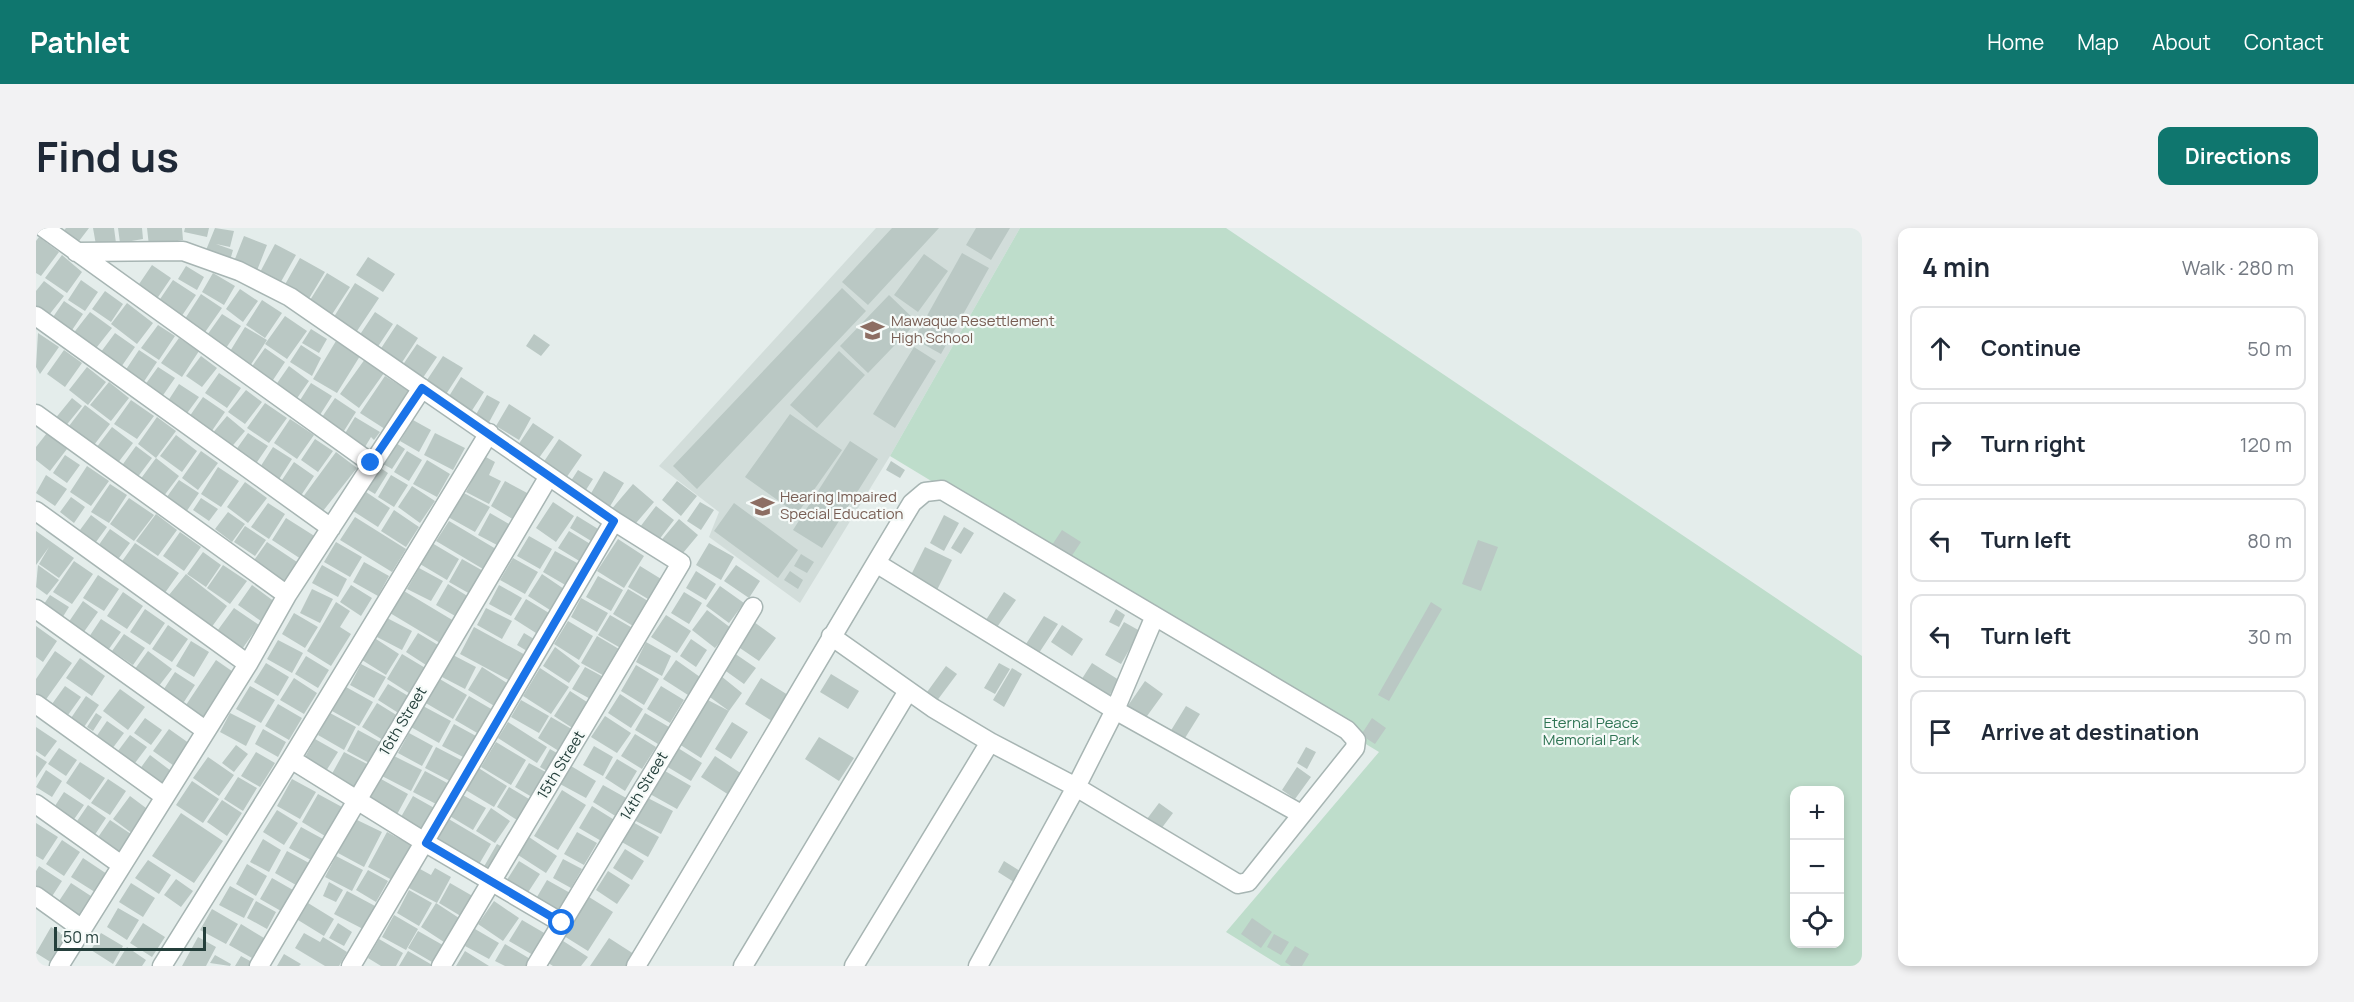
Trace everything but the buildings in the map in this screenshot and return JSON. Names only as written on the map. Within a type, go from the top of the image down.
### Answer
[{"type":"street","points":[[44,228],[371,463]]},
{"type":"street","points":[[76,252],[183,252],[239,271],[290,297],[614,521],[426,843],[351,966]]},
{"type":"street","points":[[36,316],[331,528]]},
{"type":"street","points":[[59,966],[120,864],[248,664],[287,595],[422,388]]},
{"type":"street","points":[[36,414],[287,595]]},
{"type":"street","points":[[162,966],[489,433]]},
{"type":"street","name":"16th Street","points":[[259,966],[549,476]]},
{"type":"street","points":[[636,966],[759,764],[831,636],[912,503],[925,492],[942,490],[1154,618],[1347,730],[1356,740],[1355,748],[1248,882],[1238,884],[1076,787],[990,742],[908,691],[831,636]]},
{"type":"street","points":[[36,512],[248,664]]},
{"type":"street","name":"15th Street","points":[[441,966],[681,563],[614,521]]},
{"type":"street","points":[[876,563],[1114,710],[1301,814]]},
{"type":"street","name":"14th Street","points":[[536,966],[753,607]]},
{"type":"street","points":[[36,609],[205,730]]},
{"type":"street","points":[[978,966],[1076,787],[1114,710],[1154,618]]},
{"type":"street","points":[[743,966],[908,691]]},
{"type":"street","points":[[36,704],[164,796]]},
{"type":"street","points":[[854,966],[990,742]]},
{"type":"street","points":[[291,759],[426,843],[562,923]]},
{"type":"street","points":[[36,804],[120,864]]},
{"type":"street","points":[[36,896],[82,929]]},
{"type":"shaded area","name":"Mawaque Resettlement High School","points":[[876,228],[1020,228],[890,456],[800,603],[709,537],[719,512],[659,466]]},
{"type":"green space","name":"Eternal Peace Memorial Park","points":[[1020,228],[1226,228],[1862,656],[1862,966],[1281,966],[1226,932],[1379,752],[890,456]]},
{"type":"place","name":"Mawaque Resettlement High School","points":[[873,330]]},
{"type":"place","name":"Hearing Impaired Special Education","points":[[762,506]]},
{"type":"route","points":[[371,463],[422,388],[614,521],[426,843],[562,923]]}]
